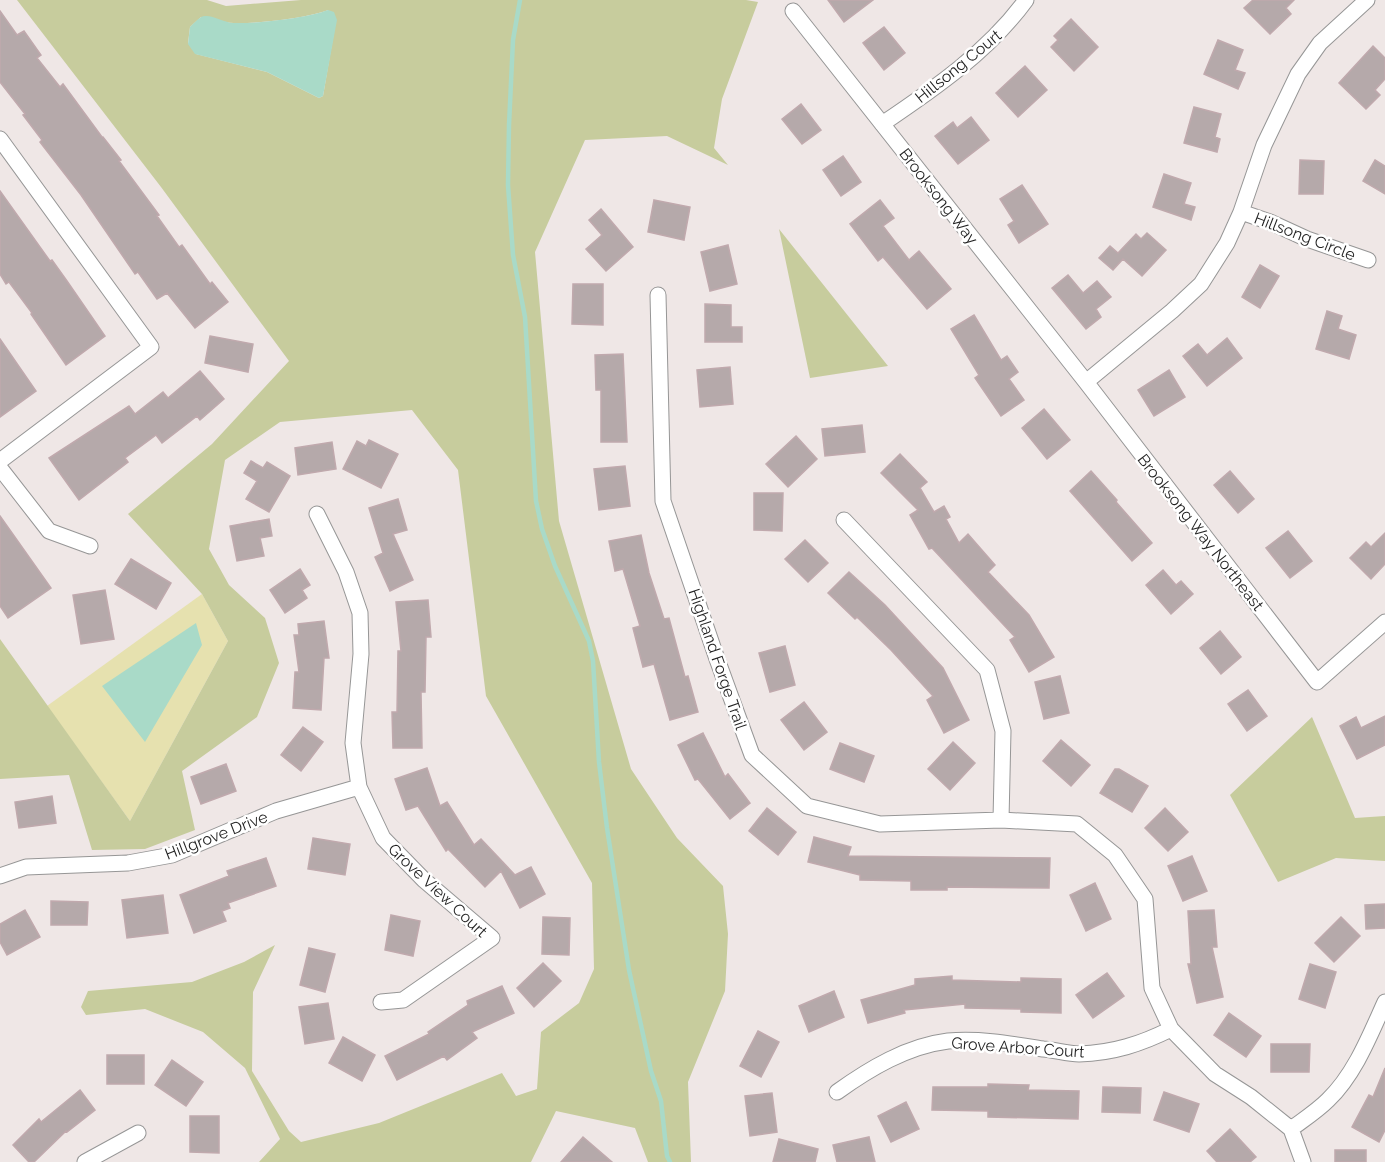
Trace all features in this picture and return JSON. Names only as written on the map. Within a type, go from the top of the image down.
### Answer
[{"type":"street","name":"Hillsong Court","points":[[882,124],[977,53],[1009,23],[1026,0]]},
{"type":"street","points":[[1086,382],[1201,284],[1227,243],[1241,212],[1264,146],[1299,74],[1320,43],[1367,0]]},
{"type":"street","name":"Brooksong Way","points":[[793,11],[1086,382]]},
{"type":"street","points":[[0,139],[151,347],[0,460]]},
{"type":"street","name":"Hillsong Circle","points":[[1241,212],[1307,239],[1368,260]]},
{"type":"street","name":"Highland Forge Trail","points":[[658,295],[663,501],[752,755],[807,806],[880,824],[1001,820],[1077,824],[1115,855],[1145,899],[1152,988],[1171,1029],[1215,1074],[1251,1097],[1291,1129],[1304,1162]]},
{"type":"street","name":"Brooksong Way Northeast","points":[[1086,382],[1317,682],[1385,621]]},
{"type":"street","points":[[0,468],[49,531],[90,546]]},
{"type":"street","name":"Grove View Court","points":[[317,514],[346,572],[360,613],[361,654],[353,743],[359,786],[383,837],[424,880],[492,938],[403,1000],[381,1002]]},
{"type":"street","points":[[844,520],[987,670],[1003,731],[1001,820]]},
{"type":"street","name":"Hillgrove Drive","points":[[0,876],[26,867],[128,863],[172,855],[276,811],[359,786]]},
{"type":"street","points":[[1291,1129],[1328,1101],[1342,1084],[1356,1062],[1385,1002]]},
{"type":"street","name":"Grove Arbor Court","points":[[837,1092],[864,1072],[930,1044],[950,1041],[982,1042],[1078,1054],[1125,1049],[1171,1029]]},
{"type":"street","points":[[85,1162],[138,1133]]},
{"type":"shaded area","points":[[17,0],[207,0],[226,6],[301,0],[746,0],[758,2],[722,99],[714,148],[728,165],[667,136],[585,140],[535,252],[559,521],[631,769],[677,838],[723,886],[728,934],[725,991],[688,1082],[691,1162],[648,1162],[635,1128],[556,1111],[531,1162],[259,1162],[280,1139],[245,1068],[203,1032],[145,1009],[86,1015],[81,1007],[88,991],[192,982],[244,962],[275,945],[253,992],[252,1071],[289,1131],[301,1142],[379,1123],[502,1073],[516,1096],[537,1089],[541,1032],[579,1003],[594,969],[592,883],[486,696],[458,470],[412,410],[280,422],[225,460],[209,549],[229,585],[265,618],[279,663],[257,717],[182,771],[195,830],[145,849],[92,850],[69,775],[0,779],[0,639],[130,821],[228,641],[202,594],[128,514],[212,444],[289,361],[161,187]],"holes":[[[328,10],[334,32],[323,96],[319,98],[267,72],[196,54],[188,43],[190,27],[201,17],[230,23],[255,23],[295,18]]]},
{"type":"shaded area","points":[[328,10],[334,12],[337,20],[323,96],[319,98],[267,72],[195,54],[188,44],[190,27],[205,16],[229,23],[254,23],[295,18]]},
{"type":"shaded area","points":[[779,229],[888,366],[810,378]]},
{"type":"shaded area","points":[[202,594],[228,641],[130,821],[47,706]]},
{"type":"shaded area","points":[[196,623],[202,645],[145,742],[102,686]]},
{"type":"shaded area","points":[[1312,717],[1355,818],[1385,816],[1385,861],[1336,858],[1278,882],[1230,795]]},
{"type":"building","points":[[828,0],[873,0],[844,22]]},
{"type":"building","points":[[1253,0],[1294,0],[1286,8],[1291,14],[1270,34],[1244,8]]},
{"type":"building","points":[[0,11],[17,35],[24,31],[41,55],[37,58],[60,87],[63,84],[121,160],[119,161],[159,215],[157,216],[179,247],[182,245],[210,284],[212,282],[228,302],[195,328],[167,293],[157,299],[138,272],[135,274],[81,195],[40,142],[42,140],[23,115],[25,114],[0,82]]},
{"type":"building","points":[[1071,19],[1098,47],[1074,71],[1051,47],[1058,40],[1054,36]]},
{"type":"building","points":[[884,27],[905,53],[884,70],[863,43]]},
{"type":"building","points":[[1218,40],[1243,50],[1235,70],[1245,73],[1238,89],[1204,74]]},
{"type":"building","points":[[1373,46],[1385,58],[1385,79],[1375,90],[1380,95],[1366,109],[1339,83]]},
{"type":"building","points":[[1025,66],[1047,90],[1018,117],[996,93]]},
{"type":"building","points":[[801,104],[821,130],[802,144],[782,119]]},
{"type":"building","points":[[1194,107],[1221,114],[1215,137],[1220,139],[1217,152],[1184,143]]},
{"type":"building","points":[[971,117],[989,140],[958,164],[935,136],[953,122],[957,128]]},
{"type":"building","points":[[843,156],[861,182],[841,196],[823,170]]},
{"type":"building","points":[[1300,160],[1324,161],[1323,194],[1299,194]]},
{"type":"building","points":[[1375,160],[1385,166],[1385,194],[1363,181]]},
{"type":"building","points":[[1164,174],[1191,183],[1184,204],[1195,207],[1191,220],[1153,207]]},
{"type":"building","points":[[1022,185],[1048,224],[1019,243],[1008,225],[1014,221],[1000,199]]},
{"type":"building","points":[[0,191],[105,336],[66,365],[32,313],[9,282],[6,284],[0,274]]},
{"type":"building","points":[[654,200],[690,207],[684,240],[648,232]]},
{"type":"building","points":[[880,200],[894,218],[883,226],[909,260],[919,251],[951,289],[927,309],[883,257],[878,261],[850,224]]},
{"type":"building","points":[[601,209],[633,247],[606,271],[586,249],[602,235],[589,220]]},
{"type":"building","points":[[1147,233],[1166,250],[1142,276],[1123,259],[1113,270],[1099,258],[1110,246],[1118,253],[1136,234],[1141,239]]},
{"type":"building","points":[[728,245],[737,284],[710,291],[701,252]]},
{"type":"building","points":[[1260,265],[1279,276],[1260,308],[1242,297]]},
{"type":"building","points":[[1068,275],[1083,293],[1097,281],[1111,297],[1096,309],[1101,317],[1086,329],[1052,288]]},
{"type":"building","points":[[573,284],[603,284],[603,325],[572,324]]},
{"type":"building","points":[[705,304],[731,305],[731,327],[742,327],[742,342],[705,342]]},
{"type":"building","points":[[1327,311],[1342,316],[1338,329],[1356,335],[1349,359],[1316,349]]},
{"type":"building","points":[[974,315],[1001,360],[1007,356],[1018,372],[1009,379],[1024,400],[1001,416],[975,378],[979,375],[951,329]]},
{"type":"building","points":[[210,336],[253,344],[248,372],[205,363]]},
{"type":"building","points":[[1227,338],[1242,358],[1207,386],[1183,356],[1198,344],[1207,355]]},
{"type":"building","points":[[0,339],[36,391],[0,417]]},
{"type":"building","points":[[623,354],[627,442],[601,442],[601,390],[596,390],[595,355]]},
{"type":"building","points":[[730,367],[733,404],[700,407],[697,370]]},
{"type":"building","points":[[1169,370],[1185,397],[1154,416],[1138,390]]},
{"type":"building","points":[[200,371],[224,399],[200,420],[197,416],[162,443],[156,435],[125,458],[128,462],[79,500],[49,458],[129,406],[135,414],[163,392],[168,398]]},
{"type":"building","points":[[1044,409],[1070,440],[1047,459],[1022,428]]},
{"type":"building","points":[[862,425],[865,452],[825,456],[822,429]]},
{"type":"building","points":[[796,436],[817,459],[788,487],[766,464]]},
{"type":"building","points":[[369,440],[398,454],[381,488],[343,469],[357,441],[366,446]]},
{"type":"building","points":[[332,442],[336,469],[298,475],[295,448]]},
{"type":"building","points":[[900,454],[927,482],[920,488],[934,512],[944,506],[950,517],[946,519],[959,543],[968,534],[995,565],[988,572],[1029,615],[1054,657],[1029,672],[1010,640],[1015,637],[932,548],[929,549],[910,515],[918,510],[881,473]]},
{"type":"building","points":[[251,461],[263,468],[267,462],[290,476],[269,512],[246,499],[257,481],[244,473]]},
{"type":"building","points":[[625,466],[630,506],[599,510],[594,469]]},
{"type":"building","points":[[1091,471],[1152,543],[1132,561],[1070,491]]},
{"type":"building","points":[[1230,471],[1254,499],[1238,513],[1214,485]]},
{"type":"building","points":[[754,493],[783,493],[782,531],[754,530]]},
{"type":"building","points":[[398,499],[407,530],[393,534],[413,580],[390,591],[375,557],[383,553],[369,508]]},
{"type":"building","points":[[0,516],[51,588],[8,618],[0,606]]},
{"type":"building","points":[[269,519],[272,536],[260,538],[264,556],[237,561],[230,526]]},
{"type":"building","points":[[1288,531],[1312,561],[1290,578],[1266,548]]},
{"type":"building","points":[[1385,533],[1385,564],[1371,579],[1350,558],[1366,542],[1371,547]]},
{"type":"building","points":[[641,535],[649,573],[664,619],[669,618],[685,677],[688,676],[698,712],[670,720],[654,664],[643,667],[633,628],[640,626],[623,569],[615,571],[609,541]]},
{"type":"building","points":[[805,540],[828,563],[808,582],[785,559]]},
{"type":"building","points":[[131,559],[171,583],[156,609],[115,584]]},
{"type":"building","points":[[300,569],[310,585],[302,590],[307,598],[285,613],[270,590]]},
{"type":"building","points":[[1163,570],[1176,585],[1181,581],[1193,594],[1171,614],[1146,585]]},
{"type":"building","points":[[849,572],[885,605],[943,668],[969,720],[944,733],[927,700],[933,696],[891,650],[828,593]]},
{"type":"building","points":[[105,590],[114,639],[81,644],[73,595]]},
{"type":"building","points":[[428,600],[431,637],[426,637],[425,692],[421,692],[422,748],[393,748],[392,712],[397,712],[398,651],[401,651],[396,602]]},
{"type":"building","points":[[324,621],[329,658],[324,658],[321,710],[293,708],[295,672],[299,672],[294,635],[299,635],[298,624]]},
{"type":"building","points":[[1220,631],[1241,657],[1221,674],[1200,648]]},
{"type":"building","points":[[785,646],[795,685],[770,692],[759,653]]},
{"type":"building","points":[[1060,676],[1069,713],[1044,719],[1035,682]]},
{"type":"building","points":[[1248,690],[1267,716],[1247,731],[1228,704]]},
{"type":"building","points":[[804,702],[827,732],[804,750],[781,720]]},
{"type":"building","points":[[1385,716],[1385,745],[1357,759],[1340,726],[1356,717],[1361,728]]},
{"type":"building","points":[[303,727],[323,742],[301,771],[281,755]]},
{"type":"building","points":[[703,733],[725,777],[728,774],[750,803],[730,819],[698,779],[695,780],[678,745]]},
{"type":"building","points":[[1061,740],[1090,765],[1071,786],[1043,761]]},
{"type":"building","points":[[953,742],[975,763],[950,790],[928,769]]},
{"type":"building","points":[[840,743],[874,756],[864,782],[830,769]]},
{"type":"building","points":[[226,764],[236,791],[201,804],[191,777]]},
{"type":"building","points":[[427,768],[440,806],[447,802],[474,845],[481,839],[515,875],[531,867],[545,894],[520,908],[501,871],[485,887],[448,849],[446,851],[418,806],[406,810],[395,779]]},
{"type":"building","points":[[1115,769],[1119,769],[1148,786],[1132,812],[1100,793]]},
{"type":"building","points":[[52,796],[56,823],[19,828],[15,802]]},
{"type":"building","points":[[767,808],[796,832],[778,855],[749,831]]},
{"type":"building","points":[[1165,808],[1188,832],[1168,851],[1145,828]]},
{"type":"building","points":[[814,837],[851,847],[848,856],[1050,858],[1049,888],[947,887],[947,890],[911,890],[911,881],[860,880],[860,875],[808,862]]},
{"type":"building","points":[[313,838],[350,844],[345,875],[308,869]]},
{"type":"building","points":[[1192,856],[1207,891],[1183,901],[1168,866]]},
{"type":"building","points":[[266,858],[276,886],[228,903],[230,908],[222,911],[226,921],[194,933],[180,895],[229,876],[227,871]]},
{"type":"building","points":[[1095,883],[1111,919],[1086,931],[1070,895]]},
{"type":"building","points":[[163,895],[168,933],[127,938],[122,900]]},
{"type":"building","points":[[51,901],[88,902],[87,925],[51,925]]},
{"type":"building","points":[[1385,904],[1385,928],[1366,929],[1365,905]]},
{"type":"building","points":[[25,910],[40,937],[7,955],[0,942],[0,924]]},
{"type":"building","points":[[1214,910],[1217,947],[1212,947],[1223,997],[1197,1003],[1188,964],[1191,964],[1188,911]]},
{"type":"building","points":[[391,915],[420,921],[413,956],[385,950]]},
{"type":"building","points":[[543,917],[570,918],[569,955],[542,954]]},
{"type":"building","points":[[1341,917],[1360,936],[1334,962],[1315,943]]},
{"type":"building","points":[[309,948],[335,954],[325,992],[300,985]]},
{"type":"building","points":[[543,963],[561,981],[534,1007],[517,988]]},
{"type":"building","points":[[1310,964],[1336,972],[1325,1008],[1299,999]]},
{"type":"building","points":[[1107,973],[1124,996],[1093,1018],[1076,995]]},
{"type":"building","points":[[952,976],[952,980],[1021,982],[1021,978],[1061,979],[1061,1013],[1021,1012],[1021,1009],[965,1008],[965,1004],[904,1010],[905,1013],[868,1023],[861,1000],[915,985],[915,979]]},
{"type":"building","points":[[502,986],[514,1013],[472,1032],[477,1038],[447,1060],[444,1056],[397,1080],[385,1056],[429,1034],[428,1032],[468,1005],[467,1001]]},
{"type":"building","points":[[834,991],[844,1017],[809,1032],[799,1006]]},
{"type":"building","points":[[328,1003],[334,1039],[305,1044],[299,1007]]},
{"type":"building","points":[[1229,1013],[1261,1036],[1246,1057],[1214,1035]]},
{"type":"building","points":[[758,1031],[779,1042],[761,1077],[740,1066]]},
{"type":"building","points":[[343,1037],[375,1055],[362,1081],[329,1063]]},
{"type":"building","points":[[1271,1044],[1310,1044],[1309,1072],[1271,1072]]},
{"type":"building","points":[[107,1055],[144,1055],[144,1084],[107,1084]]},
{"type":"building","points":[[172,1060],[203,1082],[186,1106],[155,1085]]},
{"type":"building","points":[[1385,1068],[1385,1130],[1379,1142],[1352,1127],[1369,1095],[1373,1097]]},
{"type":"building","points":[[988,1084],[1029,1085],[1028,1090],[1079,1091],[1078,1119],[988,1117],[988,1111],[932,1110],[933,1087],[988,1087]]},
{"type":"building","points":[[1103,1087],[1141,1088],[1140,1113],[1102,1112]]},
{"type":"building","points":[[80,1090],[95,1110],[66,1131],[34,1162],[29,1162],[13,1145],[39,1119],[41,1122]]},
{"type":"building","points":[[1164,1092],[1199,1104],[1189,1132],[1154,1120]]},
{"type":"building","points":[[772,1093],[777,1132],[750,1136],[745,1096]]},
{"type":"building","points":[[906,1102],[919,1129],[891,1142],[878,1116]]},
{"type":"building","points":[[190,1116],[219,1116],[219,1153],[190,1152]]},
{"type":"building","points":[[1230,1129],[1256,1157],[1250,1162],[1217,1162],[1207,1151]]},
{"type":"building","points":[[583,1137],[612,1162],[561,1162]]},
{"type":"building","points":[[869,1137],[875,1162],[837,1162],[833,1145]]},
{"type":"building","points":[[779,1139],[818,1149],[815,1162],[773,1162]]},
{"type":"building","points":[[1335,1150],[1366,1150],[1366,1162],[1335,1162]]},
{"type":"waterway","points":[[520,0],[513,40],[508,185],[513,255],[525,317],[536,501],[542,529],[555,566],[589,641],[593,661],[599,762],[607,828],[629,970],[651,1071],[661,1101],[667,1156],[670,1162]]}]
